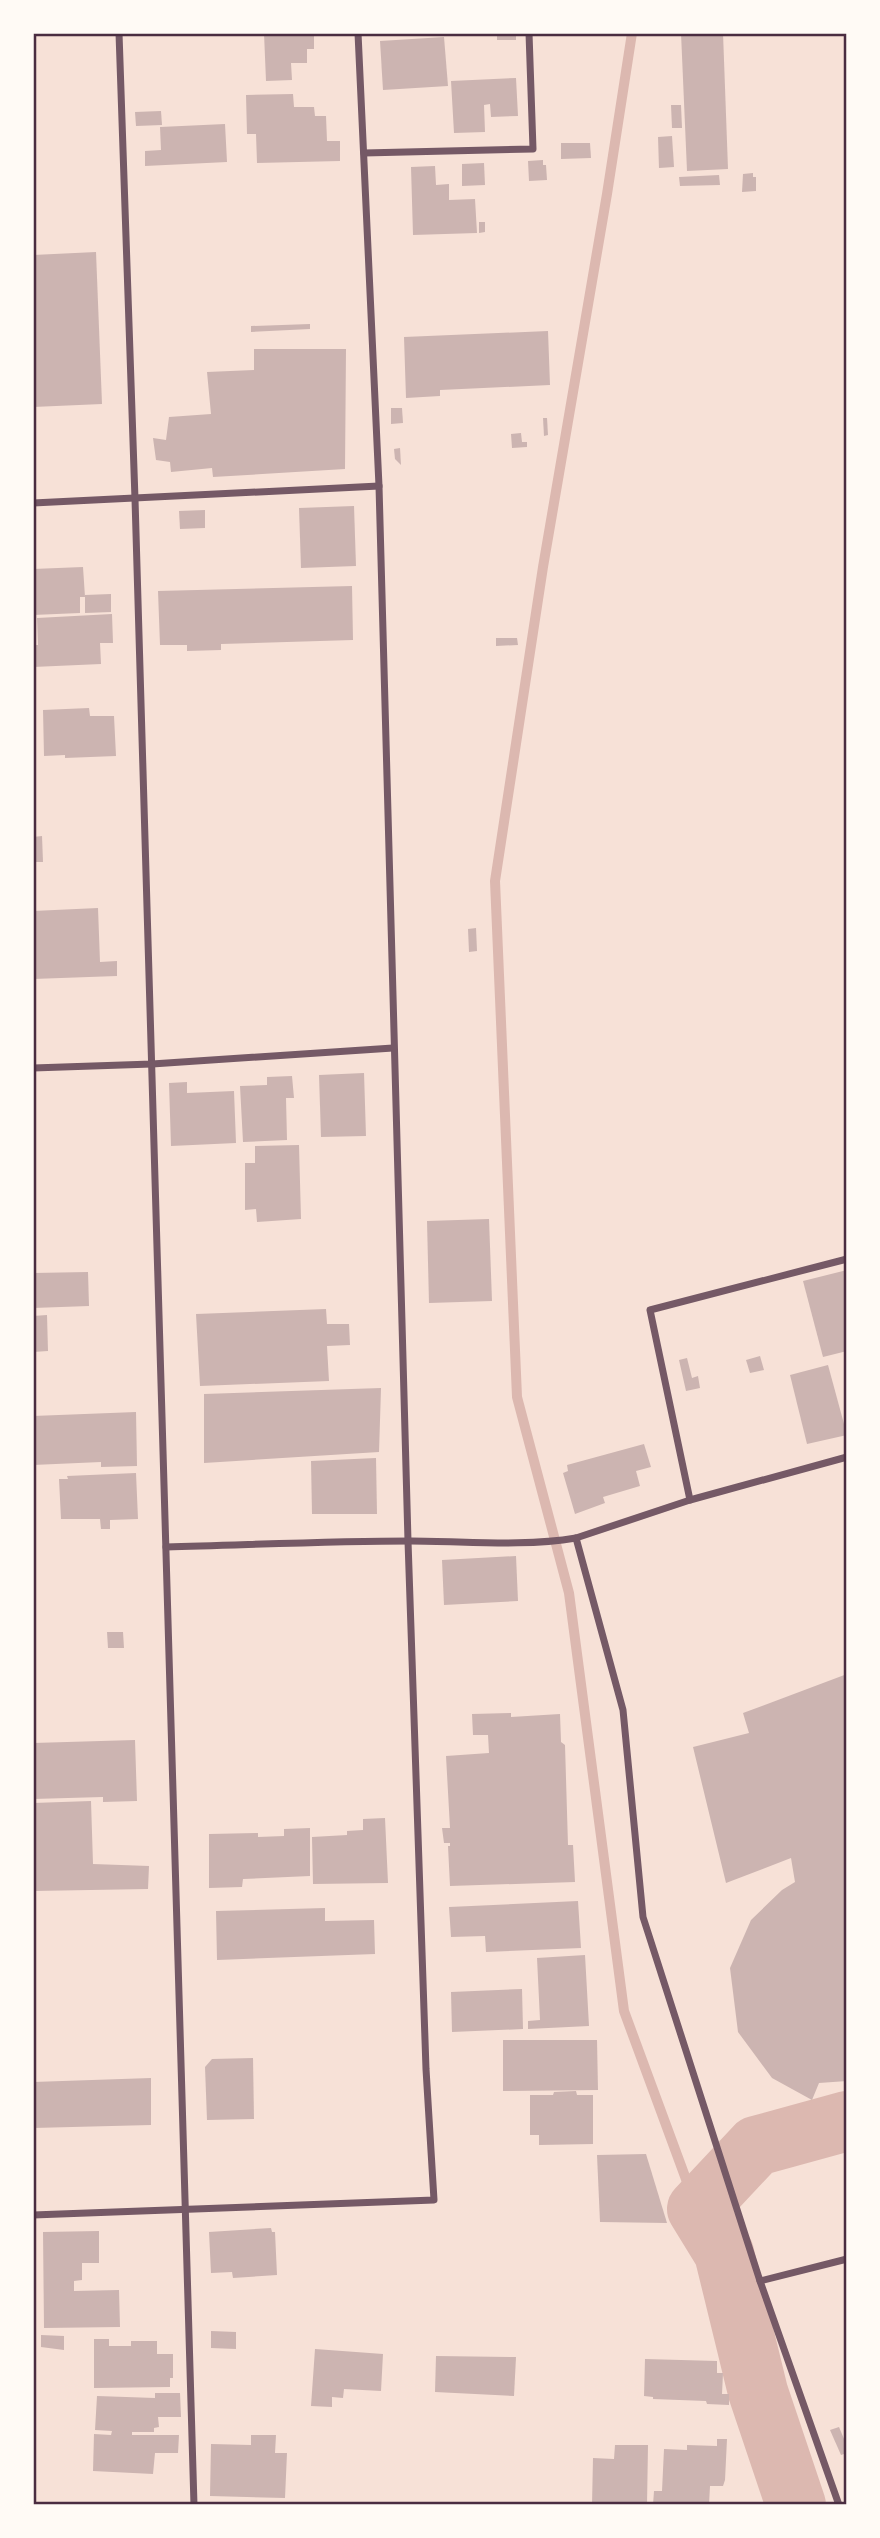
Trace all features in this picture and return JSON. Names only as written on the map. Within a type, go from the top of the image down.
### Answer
[{"type":"street","points":[[119,33],[194,2505]]},
{"type":"street","points":[[33,2215],[434,2200],[425,2069],[408,1541],[379,486],[358,33]]},
{"type":"street","points":[[364,153],[533,149],[529,33]]},
{"type":"street","points":[[33,503],[379,486]]},
{"type":"street","points":[[33,1068],[152,1064],[393,1048]]},
{"type":"street","points":[[690,1500],[650,1310],[847,1259]]},
{"type":"street","points":[[166,1547],[408,1541],[560,1541],[690,1500],[847,1457]]},
{"type":"street","points":[[576,1538],[623,1710],[643,1917],[731,2194],[839,2505]]},
{"type":"street","points":[[760,2281],[847,2259]]},
{"type":"building","points":[[264,33],[314,33],[314,49],[307,49],[307,63],[291,63],[292,80],[266,81]]},
{"type":"building","points":[[497,33],[516,33],[516,40],[497,40]]},
{"type":"building","points":[[681,33],[723,33],[728,169],[687,171]]},
{"type":"building","points":[[444,37],[448,86],[383,90],[380,41]]},
{"type":"building","points":[[516,78],[518,116],[491,117],[490,104],[484,105],[485,132],[454,133],[451,81]]},
{"type":"building","points":[[293,94],[294,107],[314,107],[315,116],[326,116],[327,141],[340,141],[340,161],[257,163],[256,134],[247,134],[246,95]]},
{"type":"building","points":[[671,105],[681,105],[682,128],[672,128]]},
{"type":"building","points":[[161,111],[162,125],[136,126],[135,112]]},
{"type":"building","points":[[225,124],[227,162],[145,166],[145,151],[161,150],[160,127]]},
{"type":"building","points":[[672,136],[674,167],[659,168],[658,137]]},
{"type":"building","points":[[561,143],[590,143],[591,158],[561,159]]},
{"type":"building","points":[[543,160],[547,180],[529,181],[528,161]]},
{"type":"building","points":[[484,163],[485,185],[462,186],[462,164]]},
{"type":"building","points":[[435,166],[436,185],[449,184],[449,200],[475,199],[477,233],[413,235],[411,167]]},
{"type":"building","points":[[753,173],[753,177],[756,177],[756,191],[742,192],[743,174]]},
{"type":"building","points":[[719,175],[720,185],[680,186],[679,177]]},
{"type":"building","points":[[479,222],[485,222],[485,232],[479,233]]},
{"type":"building","points":[[96,252],[102,404],[33,407],[33,255]]},
{"type":"building","points":[[310,324],[310,329],[251,332],[251,326]]},
{"type":"building","points":[[548,331],[550,385],[440,390],[440,396],[406,398],[404,337]]},
{"type":"building","points":[[254,349],[346,349],[345,469],[213,477],[212,468],[171,472],[170,462],[156,460],[153,438],[166,440],[169,417],[211,414],[207,372],[254,370]]},
{"type":"building","points":[[391,408],[402,408],[403,423],[391,424]]},
{"type":"building","points":[[543,418],[547,418],[548,435],[544,436]]},
{"type":"building","points":[[521,433],[522,442],[527,442],[527,447],[512,448],[511,434]]},
{"type":"building","points":[[400,448],[401,465],[395,459],[394,449]]},
{"type":"building","points":[[354,506],[356,566],[301,568],[299,508]]},
{"type":"building","points":[[205,510],[205,528],[180,529],[179,511]]},
{"type":"building","points":[[83,567],[85,597],[80,597],[80,613],[33,615],[33,569]]},
{"type":"building","points":[[352,586],[353,640],[221,644],[221,650],[187,651],[187,645],[160,645],[158,591]]},
{"type":"building","points":[[111,594],[111,612],[85,613],[85,595]]},
{"type":"building","points":[[112,614],[113,643],[100,643],[101,664],[33,667],[33,645],[38,645],[37,618]]},
{"type":"building","points":[[496,638],[517,638],[518,645],[496,646]]},
{"type":"building","points":[[89,708],[90,716],[114,716],[116,756],[44,756],[43,710]]},
{"type":"building","points":[[42,836],[43,862],[33,862],[33,837]]},
{"type":"building","points":[[98,908],[100,962],[117,961],[117,976],[33,979],[33,911]]},
{"type":"building","points":[[476,928],[477,951],[469,952],[468,929]]},
{"type":"building","points":[[364,1073],[366,1136],[321,1137],[319,1075]]},
{"type":"building","points":[[292,1076],[294,1098],[286,1098],[287,1140],[243,1142],[240,1086],[267,1085],[267,1077]]},
{"type":"building","points":[[187,1082],[187,1093],[234,1091],[236,1143],[171,1146],[169,1083]]},
{"type":"building","points":[[299,1145],[301,1219],[257,1222],[256,1209],[245,1210],[245,1163],[255,1163],[255,1146]]},
{"type":"building","points":[[489,1219],[492,1301],[429,1303],[427,1221]]},
{"type":"building","points":[[847,1270],[847,1351],[823,1357],[803,1281]]},
{"type":"building","points":[[88,1272],[89,1306],[33,1308],[33,1273]]},
{"type":"building","points":[[326,1309],[327,1324],[349,1324],[350,1345],[327,1346],[329,1381],[200,1386],[196,1314]]},
{"type":"building","points":[[47,1315],[48,1351],[33,1352],[33,1316]]},
{"type":"building","points":[[760,1356],[764,1370],[750,1373],[746,1360]]},
{"type":"building","points":[[687,1358],[692,1378],[698,1376],[700,1388],[686,1391],[679,1360]]},
{"type":"building","points":[[828,1365],[847,1435],[807,1444],[790,1375]]},
{"type":"building","points":[[381,1388],[379,1452],[204,1463],[204,1394]]},
{"type":"building","points":[[136,1412],[137,1466],[101,1467],[101,1462],[33,1465],[33,1416]]},
{"type":"building","points":[[644,1444],[651,1467],[636,1471],[640,1486],[603,1497],[605,1503],[575,1514],[563,1473],[568,1471],[567,1465]]},
{"type":"building","points":[[376,1458],[377,1514],[312,1514],[311,1461]]},
{"type":"building","points":[[136,1473],[138,1519],[110,1520],[110,1529],[101,1529],[100,1519],[61,1519],[59,1479],[68,1479],[67,1476]]},
{"type":"building","points":[[516,1556],[518,1601],[444,1605],[442,1560]]},
{"type":"building","points":[[107,1632],[123,1632],[124,1648],[108,1648]]},
{"type":"building","points":[[847,1674],[847,2081],[819,2083],[812,2100],[772,2078],[738,2032],[730,1968],[751,1920],[782,1890],[795,1882],[791,1858],[726,1883],[693,1747],[749,1733],[743,1713]]},
{"type":"building","points":[[511,1713],[511,1717],[560,1714],[561,1742],[565,1745],[568,1845],[573,1845],[575,1882],[450,1886],[450,1843],[444,1843],[442,1828],[450,1828],[446,1756],[489,1753],[488,1735],[473,1735],[472,1714]]},
{"type":"building","points":[[135,1740],[137,1801],[103,1802],[103,1797],[33,1799],[33,1743]]},
{"type":"building","points":[[91,1801],[93,1864],[149,1866],[148,1889],[33,1891],[33,1803]]},
{"type":"building","points":[[385,1818],[388,1883],[313,1884],[312,1837],[347,1835],[347,1831],[363,1830],[363,1819]]},
{"type":"building","points":[[310,1828],[310,1876],[243,1879],[242,1887],[209,1888],[209,1834],[258,1833],[258,1837],[284,1836],[284,1829]]},
{"type":"building","points":[[578,1901],[581,1948],[486,1952],[485,1936],[451,1937],[449,1907]]},
{"type":"building","points":[[325,1908],[325,1921],[374,1920],[375,1954],[217,1960],[216,1911]]},
{"type":"building","points":[[585,1955],[589,2026],[528,2029],[528,2021],[540,2020],[537,1958]]},
{"type":"building","points":[[522,1989],[523,2029],[452,2032],[451,1992]]},
{"type":"building","points":[[503,2040],[597,2040],[598,2090],[503,2091]]},
{"type":"building","points":[[253,2058],[254,2119],[207,2120],[205,2067],[212,2059]]},
{"type":"building","points":[[151,2078],[151,2125],[33,2128],[33,2082]]},
{"type":"building","points":[[576,2091],[577,2095],[593,2095],[593,2144],[539,2145],[539,2135],[530,2135],[530,2095]]},
{"type":"building","points":[[646,2154],[667,2223],[600,2222],[597,2155]]},
{"type":"building","points":[[271,2228],[272,2232],[275,2232],[277,2275],[233,2278],[232,2272],[211,2273],[209,2232]]},
{"type":"building","points":[[99,2231],[99,2263],[82,2263],[82,2280],[74,2281],[74,2291],[119,2290],[120,2327],[44,2328],[43,2232]]},
{"type":"building","points":[[211,2331],[236,2332],[236,2349],[211,2348]]},
{"type":"building","points":[[41,2335],[64,2336],[64,2350],[41,2347]]},
{"type":"building","points":[[94,2339],[109,2339],[109,2346],[131,2346],[131,2341],[157,2341],[157,2354],[173,2354],[173,2378],[170,2378],[170,2387],[94,2388]]},
{"type":"building","points":[[315,2349],[383,2354],[381,2391],[344,2389],[343,2398],[332,2397],[332,2407],[311,2406]]},
{"type":"building","points":[[436,2356],[516,2357],[514,2396],[435,2392]]},
{"type":"building","points":[[645,2359],[717,2361],[717,2373],[723,2373],[722,2394],[729,2394],[729,2405],[644,2396]]},
{"type":"building","points":[[155,2393],[180,2393],[181,2417],[158,2417],[159,2427],[154,2428],[154,2432],[132,2432],[132,2435],[179,2435],[178,2453],[155,2453],[153,2474],[93,2471],[94,2434],[111,2435],[112,2431],[95,2430],[97,2396],[155,2398]]},
{"type":"building","points":[[839,2427],[847,2446],[847,2453],[841,2455],[830,2430]]},
{"type":"building","points":[[251,2435],[276,2435],[275,2453],[287,2453],[285,2498],[210,2496],[211,2444],[251,2445]]},
{"type":"building","points":[[717,2439],[727,2439],[725,2480],[723,2486],[710,2486],[709,2505],[653,2505],[654,2491],[662,2491],[664,2449],[687,2450],[687,2445],[717,2446]]},
{"type":"building","points":[[615,2445],[648,2445],[647,2505],[592,2505],[593,2458],[614,2459]]},
{"type":"waterway","points":[[632,33],[543,567],[495,881],[517,1397],[569,1593],[624,2011],[697,2209]]},
{"type":"waterway","points":[[796,2505],[758,2392],[724,2253],[697,2209],[756,2146],[847,2121]]}]
